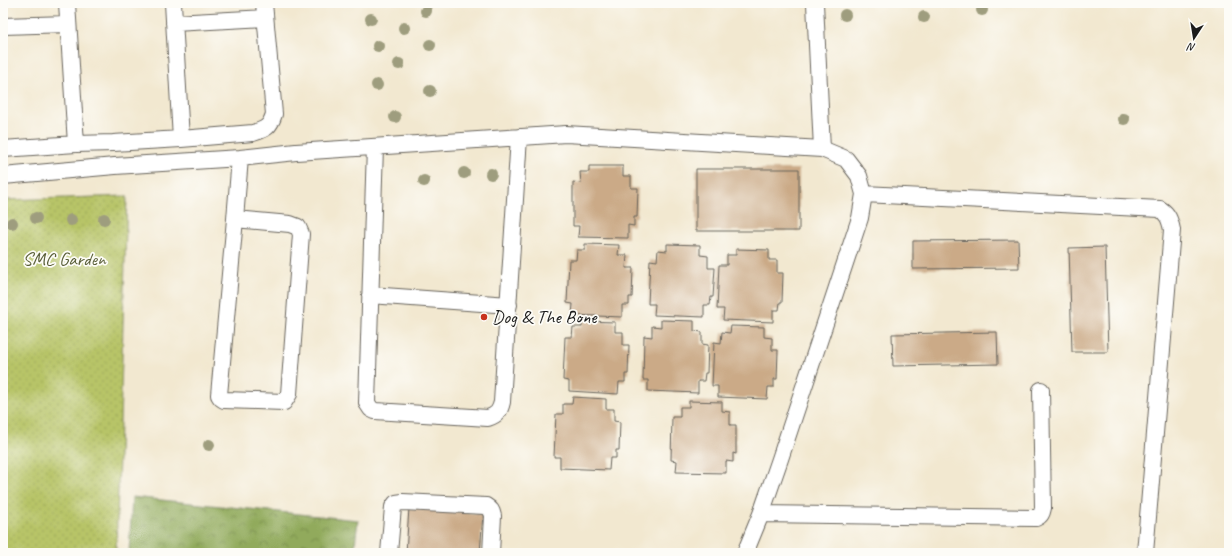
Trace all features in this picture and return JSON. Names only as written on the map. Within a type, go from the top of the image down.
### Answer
[{"type":"street","points":[[67,3],[76,144]]},
{"type":"street","points":[[173,3],[181,139]]},
{"type":"street","points":[[815,3],[822,149]]},
{"type":"street","points":[[3,149],[181,139],[253,133],[262,130],[271,123],[274,114],[265,11],[174,23]]},
{"type":"street","points":[[3,26],[68,24]]},
{"type":"street","points":[[3,176],[115,166],[240,158],[296,152],[566,134],[822,149],[846,159],[859,176],[864,194],[860,218],[761,514],[745,553]]},
{"type":"street","points":[[375,147],[367,403],[371,409],[382,412],[488,418],[496,415],[501,410],[502,402],[519,137]]},
{"type":"street","points":[[113,143],[115,166]]},
{"type":"street","points":[[235,218],[290,224],[298,227],[300,230],[301,234],[289,394],[284,402],[224,400],[219,395],[240,158]]},
{"type":"street","points":[[864,194],[1160,209],[1166,213],[1170,219],[1172,230],[1145,553]]},
{"type":"street","points":[[370,295],[509,305]]},
{"type":"street","points":[[761,514],[1039,517],[1042,514],[1043,508],[1041,390]]},
{"type":"street","points":[[389,553],[393,507],[396,503],[403,502],[486,506],[492,511],[493,516],[491,553]]},
{"type":"green space","name":"SMC Garden","points":[[127,196],[116,553],[3,553],[3,200]]},
{"type":"green space","points":[[132,497],[358,520],[354,553],[129,553]]},
{"type":"building","points":[[589,166],[623,166],[623,176],[631,176],[631,188],[638,188],[637,217],[634,217],[634,226],[628,225],[628,238],[578,237],[579,226],[573,226],[573,182],[581,183],[580,172],[589,172]]},
{"type":"building","points":[[696,169],[799,169],[799,231],[696,231]]},
{"type":"building","points":[[1018,240],[1019,268],[913,269],[913,241]]},
{"type":"building","points":[[585,244],[619,245],[618,255],[627,255],[626,268],[633,268],[632,297],[629,297],[629,305],[622,305],[622,317],[572,315],[573,304],[567,303],[569,260],[576,260],[577,250],[585,250]]},
{"type":"building","points":[[667,244],[700,245],[700,255],[708,256],[708,268],[715,268],[713,297],[711,297],[710,305],[704,305],[704,317],[654,315],[655,304],[648,304],[650,260],[657,261],[658,250],[667,251]]},
{"type":"building","points":[[1105,247],[1108,352],[1072,352],[1069,248]]},
{"type":"building","points":[[736,249],[769,250],[769,260],[777,260],[777,273],[783,273],[782,302],[780,302],[779,310],[773,310],[773,322],[723,320],[724,309],[717,309],[719,265],[727,265],[727,255],[736,255]]},
{"type":"building","points":[[661,320],[694,321],[694,331],[702,332],[702,344],[708,345],[707,373],[705,373],[704,381],[698,381],[698,393],[648,391],[648,380],[643,380],[644,336],[652,337],[652,326],[661,327]]},
{"type":"building","points":[[582,321],[615,322],[615,332],[623,332],[623,345],[629,345],[628,374],[625,374],[625,382],[619,382],[618,394],[569,391],[569,381],[563,380],[565,337],[572,337],[573,327],[582,327]]},
{"type":"building","points":[[731,326],[764,327],[764,337],[772,338],[772,350],[778,350],[777,379],[774,379],[774,387],[768,387],[767,399],[718,397],[718,386],[712,386],[714,342],[721,343],[722,332],[730,333]]},
{"type":"building","points":[[997,332],[998,364],[893,366],[892,334]]},
{"type":"building","points":[[573,397],[606,399],[606,409],[614,409],[614,421],[620,422],[619,450],[616,450],[616,458],[610,458],[609,470],[560,468],[560,457],[554,457],[556,414],[563,414],[563,404],[572,404]]},
{"type":"building","points":[[689,401],[722,402],[722,411],[730,412],[730,425],[736,425],[736,454],[733,453],[733,462],[726,461],[726,473],[676,472],[677,461],[671,460],[672,417],[680,417],[680,407],[689,407]]},
{"type":"building","points":[[409,508],[483,514],[480,553],[406,553]]},
{"type":"place","name":"Dog & The Bone","points":[[484,317]]}]
